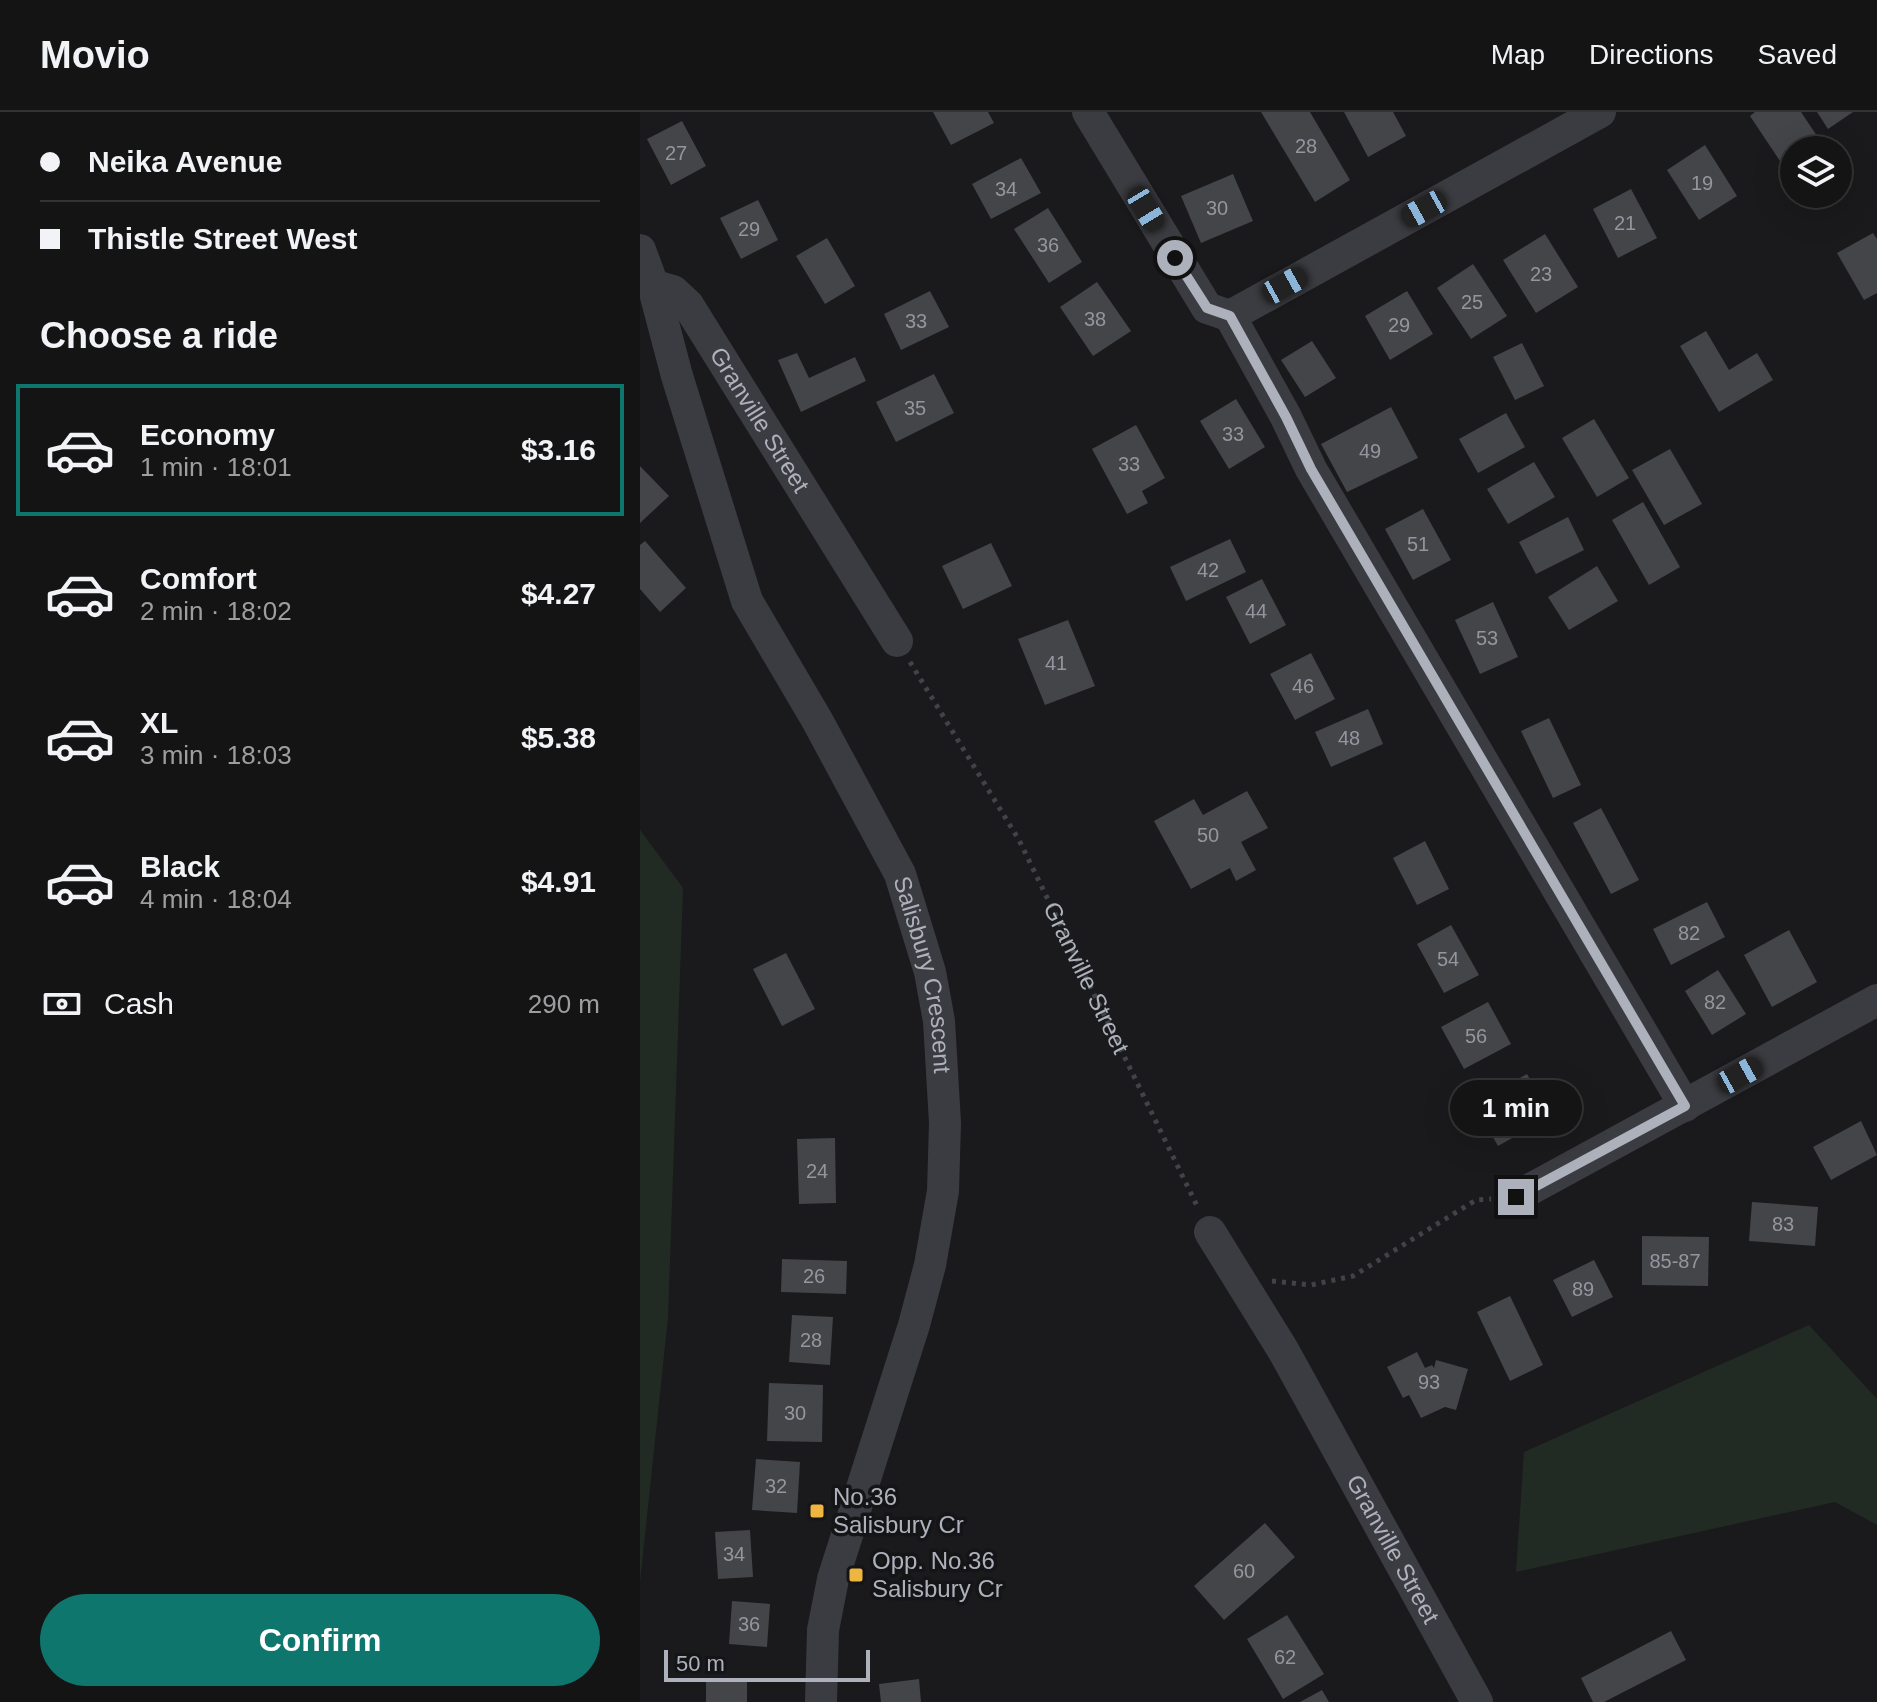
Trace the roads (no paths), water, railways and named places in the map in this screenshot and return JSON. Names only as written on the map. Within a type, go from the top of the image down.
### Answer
[{"type":"street","points":[[1088,112],[1207,308],[1230,316],[1311,469],[1685,1106]]},
{"type":"street","points":[[1230,316],[1600,112]]},
{"type":"street","points":[[640,250],[647,283]]},
{"type":"street","name":"Granville Street","points":[[647,283],[673,291],[688,305],[897,641]]},
{"type":"street","name":"Salisbury Crescent","points":[[647,283],[747,601],[817,720],[900,874],[930,972],[939,1021],[945,1123],[943,1191],[930,1265],[914,1325],[833,1579],[823,1630],[821,1702]]},
{"type":"street","points":[[1516,1197],[1877,1000]]},
{"type":"street","name":"Granville Street","points":[[1210,1232],[1283,1350],[1477,1702]]},
{"type":"place","name":"No.36 Salisbury Cr","points":[[817,1511]]},
{"type":"place","name":"Opp. No.36 Salisbury Cr","points":[[856,1575]]}]
